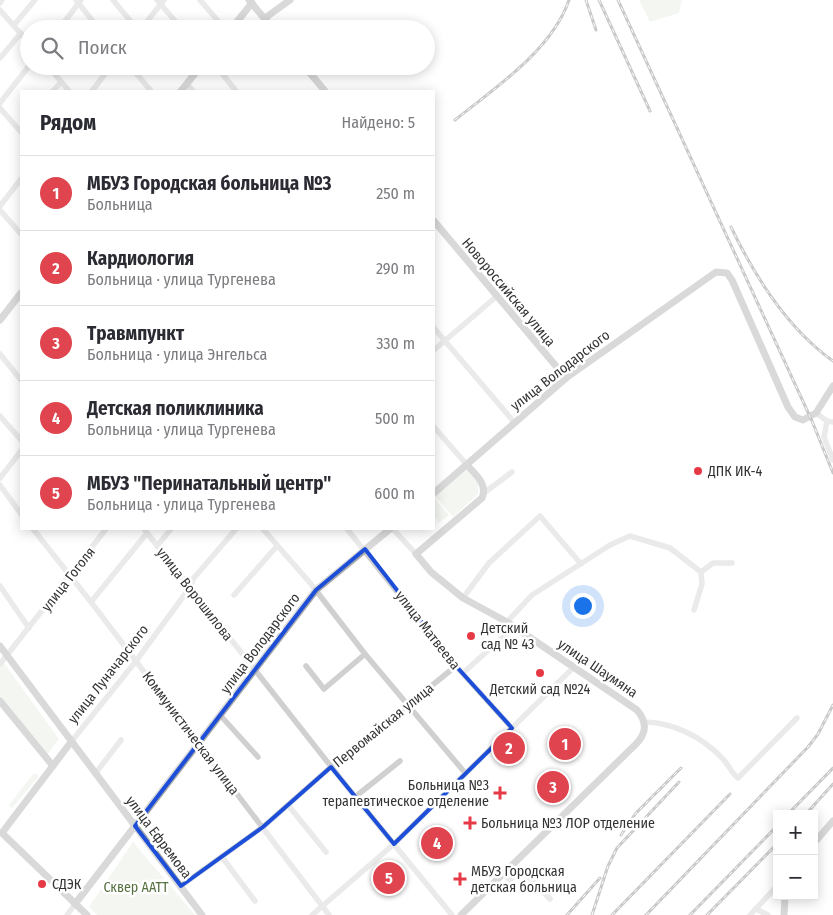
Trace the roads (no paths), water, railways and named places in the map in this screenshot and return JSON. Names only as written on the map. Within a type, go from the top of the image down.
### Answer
[{"type":"main road","points":[[237,20],[250,1],[265,18],[290,0]]},
{"type":"main road","points":[[182,90],[194,75]]},
{"type":"main road","points":[[312,75],[324,90]]},
{"type":"main road","name":"Новороссийская улица","points":[[435,222],[566,378]]},
{"type":"main road","name":"улица Володарского","points":[[435,492],[566,378],[709,276],[720,271],[730,276],[791,413],[803,420],[816,413]]},
{"type":"main road","points":[[0,320],[18,303]]},
{"type":"main road","points":[[816,413],[833,386]]},
{"type":"main road","points":[[416,554],[474,505],[484,493],[481,481],[467,464]]},
{"type":"main road","name":"улица Володарского","points":[[75,904],[316,590],[364,549],[391,530]]},
{"type":"main road","name":"улица Шаумяна","points":[[416,554],[431,572],[463,598],[510,625],[563,661],[574,666],[637,710],[644,722]]},
{"type":"main road","name":"улица Ефремова","points":[[0,646],[202,915]]},
{"type":"main road","points":[[0,701],[53,766]]},
{"type":"main road","points":[[461,915],[643,736],[644,722]]},
{"type":"main road","name":"улица Луначарского","points":[[1,832],[71,742]]},
{"type":"main road","points":[[818,838],[833,821]]},
{"type":"main road","points":[[1,832],[87,915]]},
{"type":"main road","points":[[784,915],[785,900]]},
{"type":"street","points":[[14,25],[35,0]]},
{"type":"street","points":[[113,0],[130,20]]},
{"type":"street","points":[[200,0],[217,20]]},
{"type":"street","points":[[64,20],[78,1],[93,20]]},
{"type":"street","points":[[147,20],[160,2],[175,20]]},
{"type":"street","points":[[0,10],[20,33]]},
{"type":"street","points":[[0,58],[20,35]]},
{"type":"street","points":[[0,103],[22,75]]},
{"type":"street","points":[[55,75],[68,90]]},
{"type":"street","points":[[93,90],[104,75]]},
{"type":"street","points":[[138,75],[150,90]]},
{"type":"street","points":[[223,75],[235,90]]},
{"type":"street","points":[[55,90],[61,82]]},
{"type":"street","points":[[187,84],[192,90]]},
{"type":"street","points":[[0,108],[20,130]]},
{"type":"street","points":[[20,180],[0,208],[20,233]]},
{"type":"street","points":[[435,349],[497,296]]},
{"type":"street","points":[[435,329],[514,422]]},
{"type":"street","points":[[0,354],[20,379]]},
{"type":"street","points":[[816,413],[830,421],[824,437],[833,460]]},
{"type":"street","points":[[0,416],[20,439]]},
{"type":"street","points":[[435,428],[467,464]]},
{"type":"street","points":[[0,478],[20,452]]},
{"type":"street","points":[[484,493],[512,472]]},
{"type":"street","points":[[0,485],[20,513]]},
{"type":"street","points":[[463,598],[466,591],[500,550],[540,516],[581,564]]},
{"type":"street","name":"Коммунистическая улица","points":[[34,530],[330,915]]},
{"type":"street","name":"улица Гоголя","points":[[0,664],[105,530]]},
{"type":"street","points":[[157,546],[170,530]]},
{"type":"street","name":"улица Луначарского","points":[[71,742],[136,661],[191,586],[193,579],[235,530]]},
{"type":"street","points":[[264,530],[316,590],[365,654],[466,774]]},
{"type":"street","name":"улица Матвеева","points":[[348,530],[456,666],[512,728]]},
{"type":"street","name":"улица Шаумяна","points":[[393,530],[416,554]]},
{"type":"street","name":"улица Ворошилова","points":[[91,602],[146,531],[331,767],[452,915]]},
{"type":"street","points":[[463,673],[510,625],[529,597],[610,545],[630,536],[670,548],[701,572],[702,584],[694,610]]},
{"type":"street","points":[[234,595],[277,546]]},
{"type":"street","points":[[701,572],[713,563],[732,563]]},
{"type":"street","name":"улица Гоголя","points":[[0,586],[29,628]]},
{"type":"street","points":[[306,666],[324,689],[365,654]]},
{"type":"street","name":"Первомайская улица","points":[[181,886],[263,827],[331,767],[456,666]]},
{"type":"street","points":[[312,915],[394,844],[574,666]]},
{"type":"street","points":[[220,715],[258,757]]},
{"type":"street","points":[[644,722],[659,722],[684,731],[723,758],[738,778],[797,718]]},
{"type":"street","points":[[95,774],[121,740]]},
{"type":"street","points":[[355,797],[400,761]]},
{"type":"street","points":[[288,805],[326,852]]},
{"type":"street","points":[[222,857],[255,900]]},
{"type":"street","points":[[503,874],[510,880],[517,874],[527,875],[550,899]]},
{"type":"street","points":[[750,915],[773,890]]},
{"type":"street","name":"улица Володарского","points":[[66,915],[75,904]]},
{"type":"street","points":[[756,909],[768,915]]},
{"type":"railway","points":[[455,120],[521,67],[536,52],[561,18],[569,0]]},
{"type":"railway","points":[[586,0],[596,30]]},
{"type":"railway","points":[[599,0],[650,111]]},
{"type":"railway","points":[[618,0],[812,421],[833,473]]},
{"type":"railway","points":[[731,227],[740,246],[774,300],[801,333],[833,361]]},
{"type":"railway","points":[[646,915],[808,747],[818,734],[833,705]]},
{"type":"railway","points":[[621,835],[636,813],[681,768]]},
{"type":"railway","points":[[792,810],[833,768]]},
{"type":"railway","points":[[592,915],[608,866],[617,848],[679,782]]},
{"type":"railway","points":[[810,810],[833,784]]},
{"type":"railway","points":[[612,915],[730,794]]},
{"type":"railway","points":[[690,915],[773,830]]},
{"type":"railway","points":[[707,915],[773,848]]},
{"type":"railway","points":[[567,915],[600,878]]},
{"type":"place","name":"ДПК ИК-4","points":[[698,471]]},
{"type":"place","name":"Детский сад № 43","points":[[471,636]]},
{"type":"place","name":"Детский сад №24","points":[[540,673]]},
{"type":"place","name":"МБУЗ Городская больница №3","points":[[565,744]]},
{"type":"place","name":"Кардиология","points":[[509,748]]},
{"type":"place","name":"Травмпункт","points":[[553,787]]},
{"type":"place","name":"Больница №3 терапевтическое отделение","points":[[500,793]]},
{"type":"place","name":"Больница №3 ЛОР отделение","points":[[470,823]]},
{"type":"place","name":"Детская поликлиника","points":[[437,843]]},
{"type":"place","name":"МБУЗ \"Перинатальный центр\"","points":[[389,878]]},
{"type":"place","name":"МБУЗ Городская детская больница","points":[[460,879]]},
{"type":"place","name":"СДЭК","points":[[42,884]]},
{"type":"park label","name":"Сквер ААТТ","points":[[136,887]]}]
